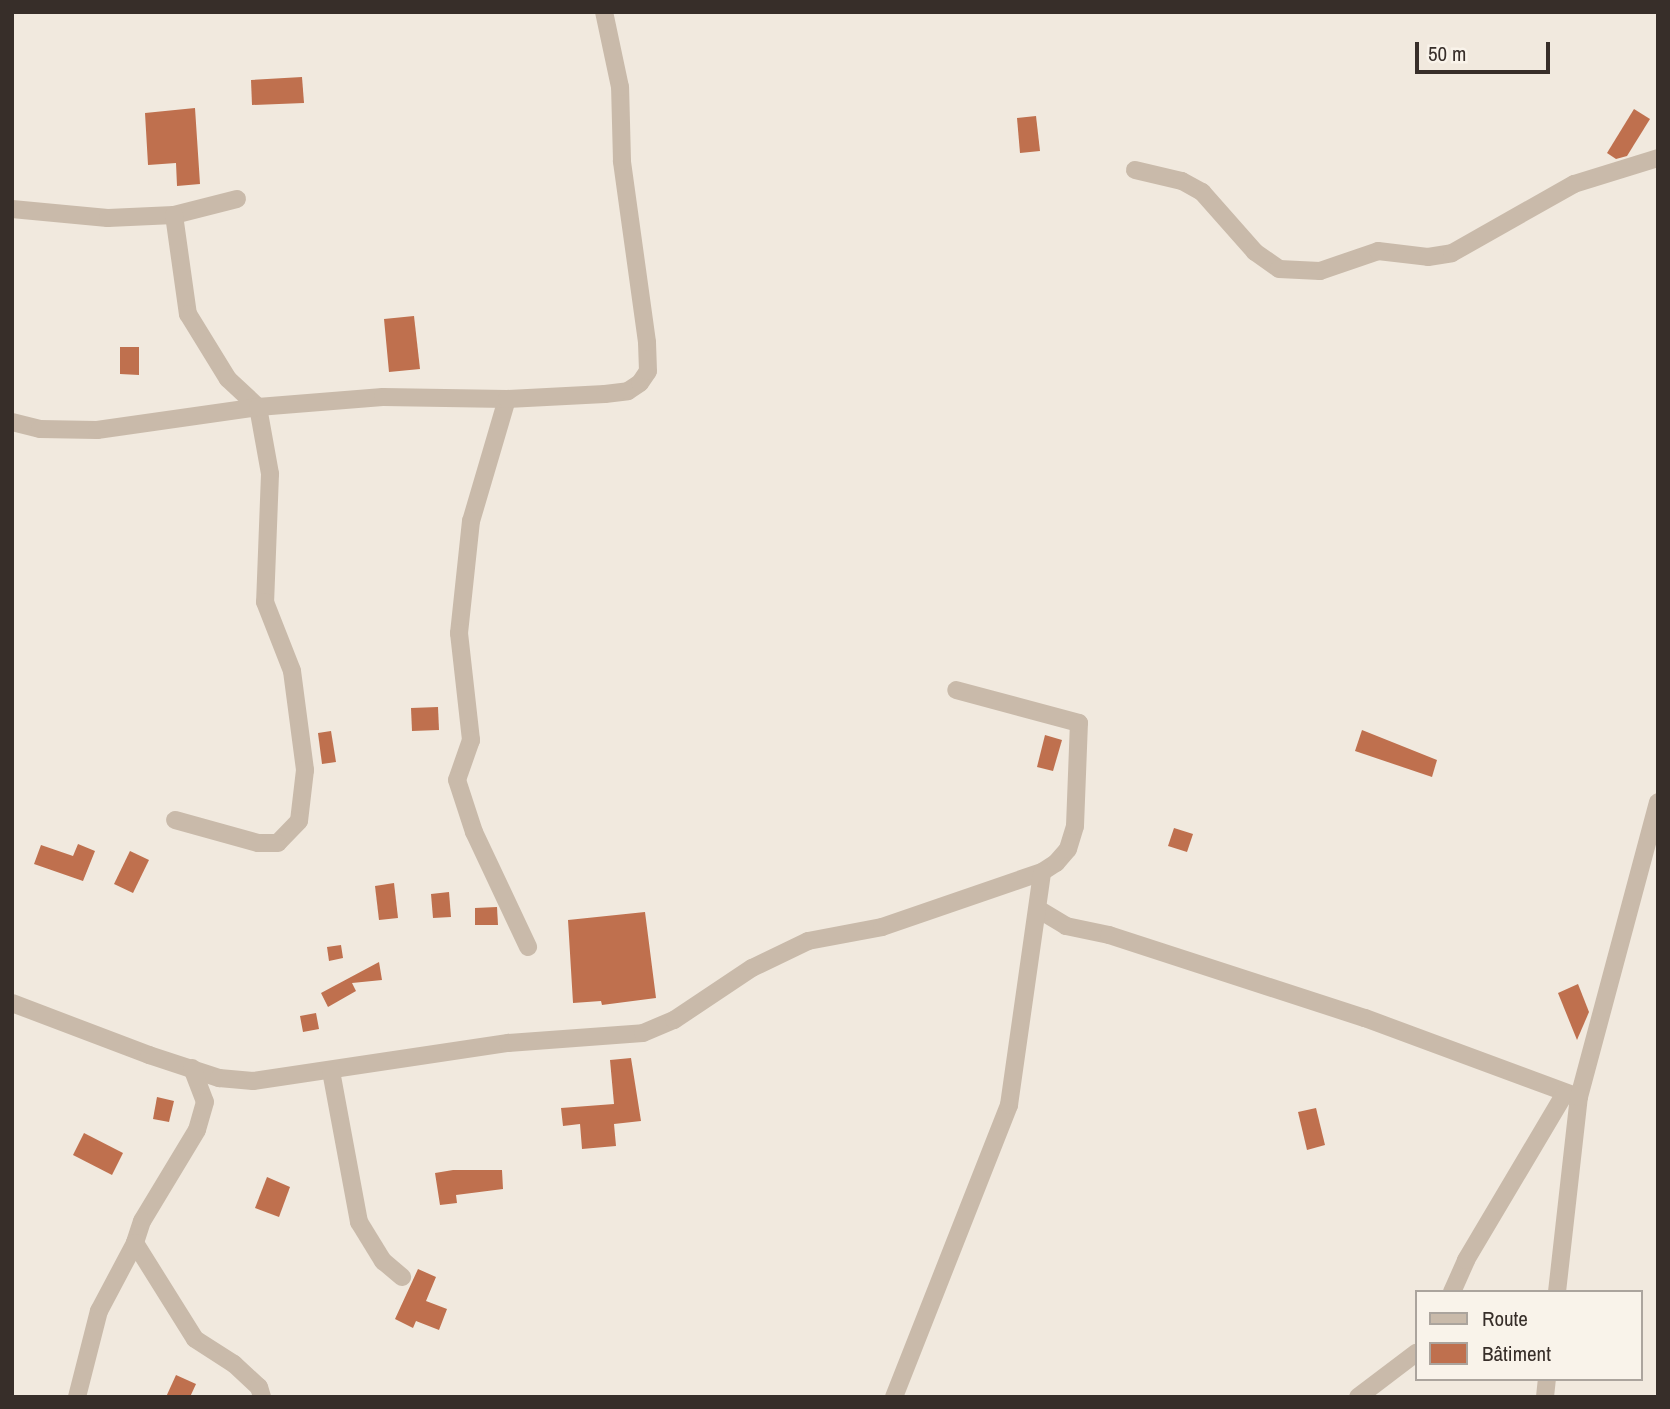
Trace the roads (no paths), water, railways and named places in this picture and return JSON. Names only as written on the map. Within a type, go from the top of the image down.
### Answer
[{"type":"street","points":[[12,422],[40,429],[96,429],[258,407],[383,397],[507,399],[628,391],[648,371],[622,162],[620,87],[604,12]]},
{"type":"street","points":[[1135,170],[1182,181],[1202,191],[1255,253],[1279,269],[1300,271],[1335,268],[1378,251],[1428,257],[1452,253],[1574,184],[1658,158]]},
{"type":"street","points":[[12,209],[108,218],[174,215],[237,198]]},
{"type":"street","points":[[174,215],[188,314],[228,379],[258,407],[270,474],[265,602],[294,684],[305,770],[299,821],[278,843],[258,843],[175,820]]},
{"type":"street","points":[[507,399],[471,522],[459,633],[471,740],[457,780],[474,832],[528,947]]},
{"type":"street","points":[[12,1003],[63,1026],[219,1078],[253,1081],[496,1045],[643,1033],[674,1020],[752,968],[808,941],[882,928],[1042,872],[1068,849],[1074,826],[1079,723],[956,690]]},
{"type":"street","points":[[1557,1290],[1572,1095],[1658,802]]},
{"type":"street","points":[[894,1397],[1009,1105],[1042,872]]},
{"type":"street","points":[[1038,909],[1066,926],[1109,935],[1365,1017],[1572,1095]]},
{"type":"street","points":[[77,1397],[99,1311],[135,1243],[142,1221],[197,1130],[205,1102],[192,1068]]},
{"type":"street","points":[[331,1071],[359,1222],[374,1251],[402,1277]]},
{"type":"street","points":[[1453,1290],[1466,1260],[1572,1095]]},
{"type":"street","points":[[135,1243],[195,1339],[234,1364],[259,1387],[262,1397]]},
{"type":"street","points":[[1358,1397],[1414,1355]]}]
